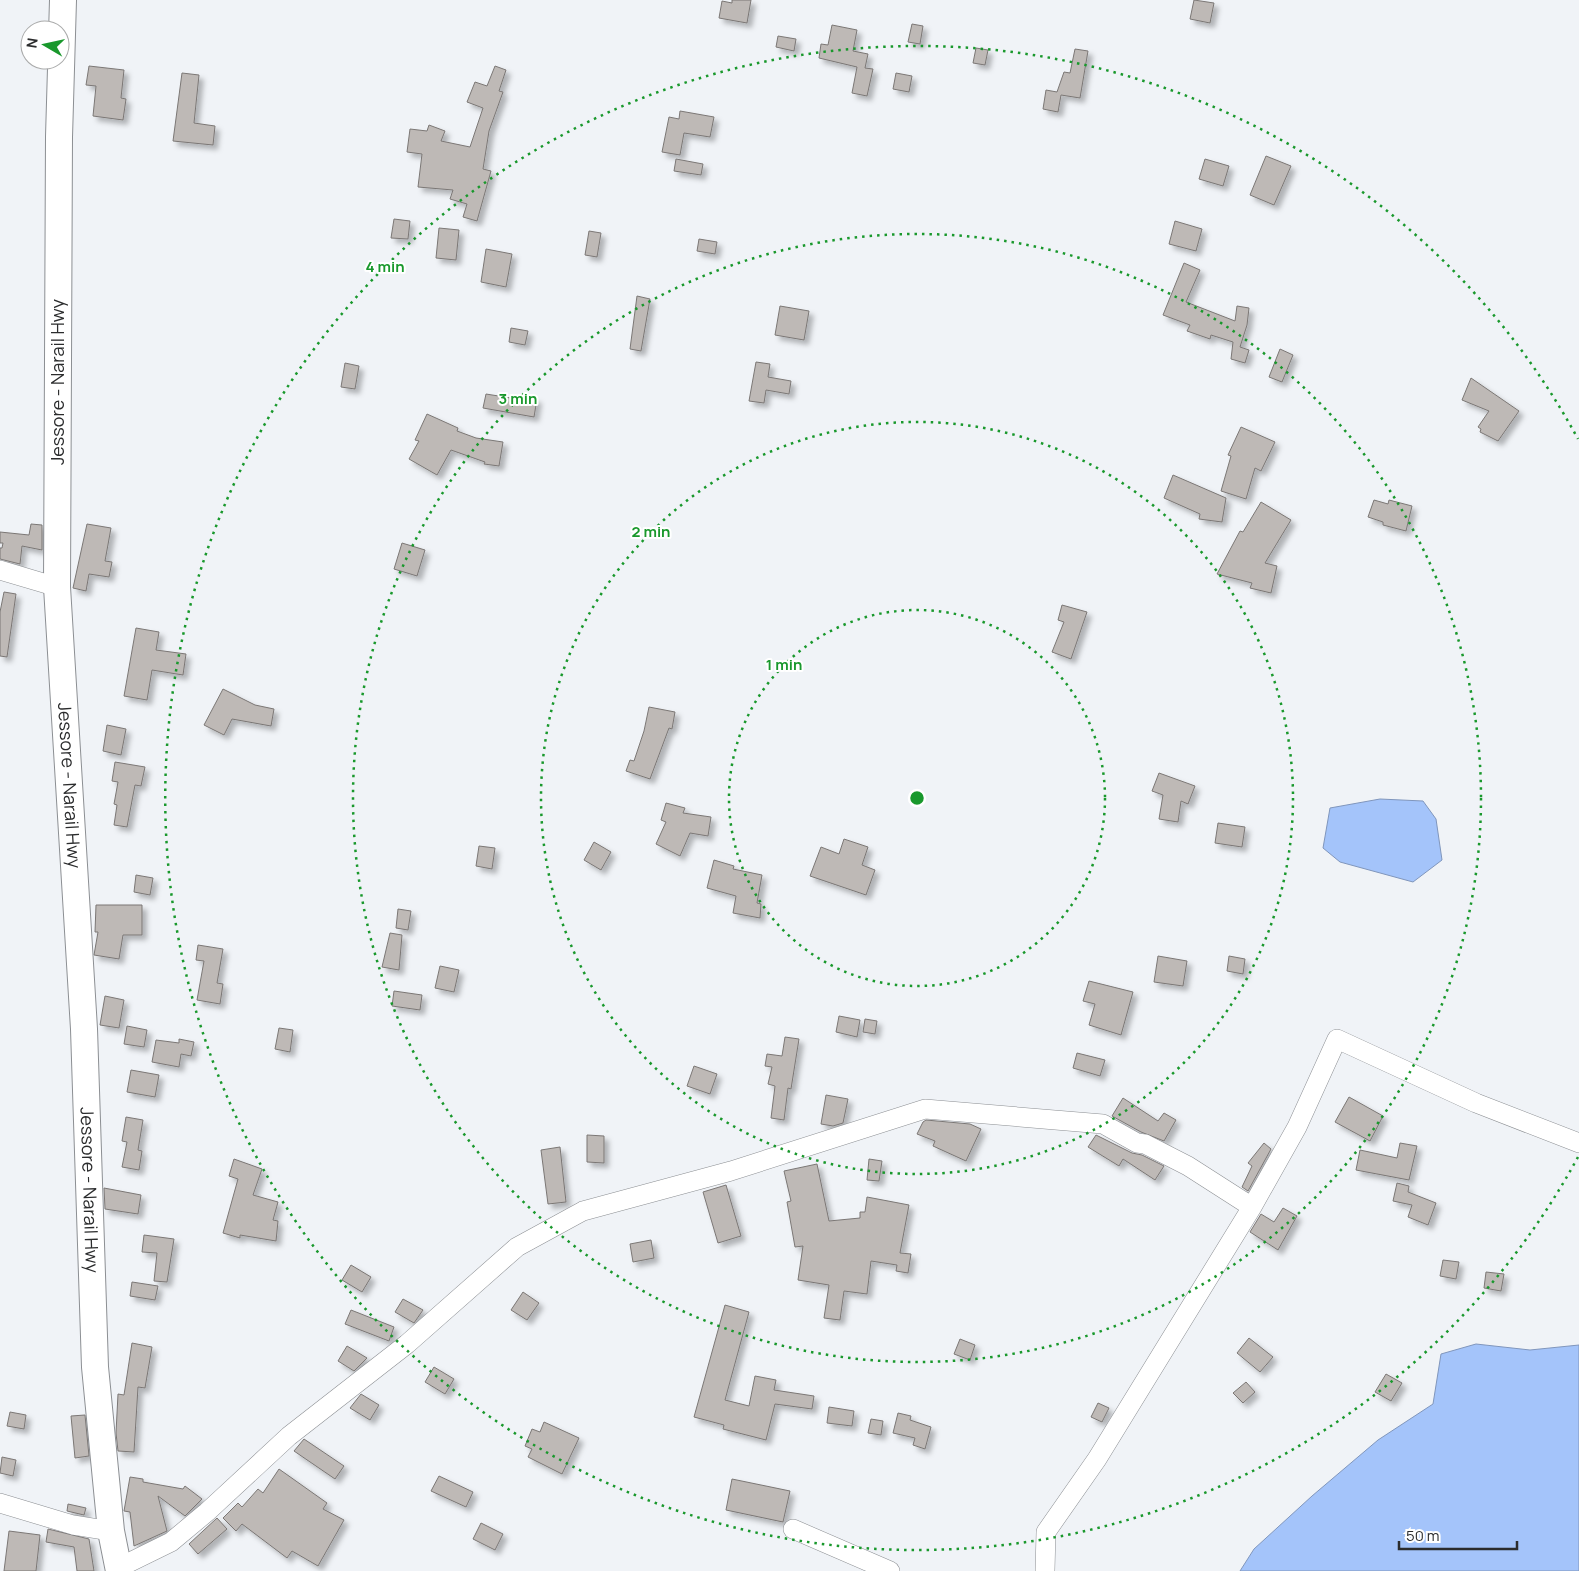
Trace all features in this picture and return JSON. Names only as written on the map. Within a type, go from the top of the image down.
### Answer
[{"type":"highway","name":"Jessore - Narail Hwy","points":[[63,0],[59,146],[57,587],[84,1029],[95,1367],[111,1531],[118,1569]]},
{"type":"street","points":[[0,570],[57,587]]},
{"type":"street","points":[[1045,1571],[1046,1532],[1097,1459],[1252,1207],[1297,1127],[1337,1039],[1476,1103],[1579,1143]]},
{"type":"street","points":[[118,1569],[171,1542],[208,1512],[289,1436],[407,1344],[517,1247],[582,1211],[731,1171],[926,1109],[1103,1124],[1188,1166],[1252,1207]]},
{"type":"street","points":[[0,1503],[73,1525],[111,1531]]},
{"type":"street","points":[[793,1529],[890,1571]]},
{"type":"water","points":[[1380,799],[1423,801],[1436,819],[1442,860],[1413,882],[1340,862],[1323,848],[1330,808]]},
{"type":"water","points":[[1476,1344],[1530,1350],[1579,1345],[1579,1571],[1240,1571],[1254,1549],[1312,1496],[1378,1440],[1433,1404],[1441,1354]]},
{"type":"building","points":[[732,0],[751,0],[747,23],[719,18],[722,1],[732,3]]},
{"type":"building","points":[[1194,0],[1214,3],[1210,23],[1190,19]]},
{"type":"building","points":[[912,24],[923,26],[920,44],[908,42]]},
{"type":"building","points":[[832,25],[857,30],[853,51],[868,54],[865,68],[873,69],[867,96],[852,93],[857,67],[819,58],[821,44],[828,45]]},
{"type":"building","points":[[778,36],[796,39],[794,51],[776,47]]},
{"type":"building","points":[[976,48],[988,50],[985,65],[973,63]]},
{"type":"building","points":[[1075,49],[1088,51],[1080,98],[1061,95],[1058,112],[1043,109],[1046,90],[1057,92],[1064,72],[1070,73]]},
{"type":"building","points":[[89,66],[124,70],[121,98],[126,99],[123,120],[93,116],[96,86],[86,85]]},
{"type":"building","points":[[495,66],[506,70],[499,91],[503,92],[489,131],[483,169],[491,171],[477,221],[463,217],[467,204],[450,199],[453,190],[418,187],[422,154],[407,152],[410,129],[427,131],[429,125],[445,131],[441,141],[470,147],[483,108],[467,102],[475,82],[487,86]]},
{"type":"building","points":[[182,73],[199,75],[194,123],[215,126],[213,145],[173,141]]},
{"type":"building","points":[[896,73],[912,76],[909,92],[893,89]]},
{"type":"building","points":[[680,111],[714,117],[710,137],[684,133],[680,155],[662,152],[669,117],[679,119]]},
{"type":"building","points":[[1266,156],[1291,166],[1274,205],[1250,195]]},
{"type":"building","points":[[676,159],[703,164],[701,175],[674,171]]},
{"type":"building","points":[[1205,159],[1229,166],[1223,186],[1199,179]]},
{"type":"building","points":[[394,219],[410,221],[408,239],[391,238]]},
{"type":"building","points":[[1175,221],[1202,229],[1196,251],[1169,244]]},
{"type":"building","points":[[439,228],[459,230],[456,260],[436,258]]},
{"type":"building","points":[[589,231],[601,233],[597,257],[585,255]]},
{"type":"building","points":[[699,239],[717,242],[715,254],[697,251]]},
{"type":"building","points":[[486,249],[512,254],[506,287],[481,282]]},
{"type":"building","points":[[1184,263],[1200,270],[1186,302],[1235,321],[1237,306],[1249,308],[1247,325],[1240,347],[1249,350],[1245,363],[1231,359],[1233,342],[1211,335],[1210,339],[1187,331],[1190,325],[1163,315]]},
{"type":"building","points":[[637,296],[650,299],[641,351],[630,349]]},
{"type":"building","points":[[780,306],[809,311],[804,340],[775,335]]},
{"type":"building","points":[[511,328],[528,331],[525,345],[509,342]]},
{"type":"building","points":[[1280,349],[1293,355],[1282,382],[1269,377]]},
{"type":"building","points":[[756,362],[770,364],[768,377],[791,381],[789,394],[766,390],[764,403],[749,401]]},
{"type":"building","points":[[345,363],[359,366],[355,389],[341,387]]},
{"type":"building","points":[[1471,378],[1519,411],[1498,441],[1480,432],[1481,429],[1478,427],[1489,411],[1462,400]]},
{"type":"building","points":[[486,394],[511,398],[512,395],[537,399],[534,417],[483,408]]},
{"type":"building","points":[[427,414],[458,428],[457,431],[476,438],[503,442],[499,466],[484,464],[485,462],[451,450],[437,475],[409,459],[419,441],[415,440]]},
{"type":"building","points":[[1241,427],[1275,442],[1261,471],[1255,468],[1246,499],[1221,491],[1231,456],[1228,455]]},
{"type":"building","points":[[1173,475],[1226,498],[1222,522],[1199,519],[1200,514],[1164,498]]},
{"type":"building","points":[[1374,500],[1388,504],[1389,500],[1412,506],[1406,531],[1383,525],[1383,522],[1368,517]]},
{"type":"building","points":[[1261,502],[1291,520],[1265,563],[1277,566],[1271,593],[1250,588],[1252,583],[1217,574],[1240,531],[1243,532]]},
{"type":"building","points":[[31,524],[42,525],[42,550],[22,546],[20,564],[0,559],[0,548],[2,548],[3,543],[0,543],[0,532],[29,535]]},
{"type":"building","points":[[87,524],[111,528],[105,561],[112,562],[109,577],[89,574],[86,591],[73,588]]},
{"type":"building","points":[[402,543],[425,550],[417,576],[394,569]]},
{"type":"building","points":[[4,592],[16,594],[7,657],[0,656],[0,612]]},
{"type":"building","points":[[1062,605],[1087,612],[1071,659],[1052,652],[1064,622],[1058,620]]},
{"type":"building","points":[[136,628],[159,632],[156,650],[186,654],[183,675],[152,670],[147,700],[124,696]]},
{"type":"building","points":[[223,689],[255,705],[274,709],[271,726],[232,719],[224,735],[204,725]]},
{"type":"building","points":[[649,707],[675,712],[672,729],[669,728],[650,779],[626,771],[630,760],[634,761],[644,731]]},
{"type":"building","points":[[107,725],[126,729],[121,755],[103,751]]},
{"type":"building","points":[[115,762],[145,767],[141,786],[135,785],[127,827],[114,825],[117,805],[114,804],[118,782],[112,781]]},
{"type":"building","points":[[1159,773],[1195,786],[1188,804],[1181,801],[1178,822],[1159,819],[1163,795],[1152,791]]},
{"type":"building","points":[[666,803],[685,808],[683,813],[711,817],[708,836],[690,833],[680,856],[656,844],[666,822],[661,820]]},
{"type":"building","points":[[1218,823],[1245,827],[1242,847],[1215,843]]},
{"type":"building","points":[[844,839],[868,847],[862,865],[875,870],[866,895],[810,876],[821,847],[839,854]]},
{"type":"building","points":[[594,842],[611,852],[601,870],[584,860]]},
{"type":"building","points":[[479,846],[495,848],[492,869],[476,866]]},
{"type":"building","points":[[714,860],[734,866],[733,869],[762,875],[757,903],[761,904],[760,918],[733,913],[736,896],[707,888]]},
{"type":"building","points":[[136,875],[153,878],[150,895],[134,892]]},
{"type":"building","points":[[96,905],[142,905],[142,935],[123,935],[119,959],[94,955],[98,932],[95,932]]},
{"type":"building","points":[[398,909],[411,911],[408,930],[396,928]]},
{"type":"building","points":[[390,933],[402,935],[399,970],[382,967]]},
{"type":"building","points":[[198,945],[223,949],[217,983],[223,984],[220,1004],[197,1000],[204,961],[196,960]]},
{"type":"building","points":[[1158,956],[1187,961],[1183,986],[1154,982]]},
{"type":"building","points":[[1229,956],[1245,959],[1243,974],[1227,971]]},
{"type":"building","points":[[440,966],[459,970],[454,992],[435,988]]},
{"type":"building","points":[[1089,981],[1133,992],[1121,1035],[1089,1025],[1095,1004],[1083,1001]]},
{"type":"building","points":[[394,991],[422,995],[420,1010],[392,1006]]},
{"type":"building","points":[[105,996],[124,1000],[119,1028],[100,1025]]},
{"type":"building","points":[[839,1016],[860,1020],[857,1037],[836,1032]]},
{"type":"building","points":[[865,1019],[877,1021],[875,1034],[863,1032]]},
{"type":"building","points":[[127,1026],[147,1030],[144,1047],[124,1044]]},
{"type":"building","points":[[279,1028],[293,1030],[290,1052],[275,1049]]},
{"type":"building","points":[[785,1037],[799,1039],[791,1089],[788,1088],[784,1120],[771,1118],[775,1086],[768,1084],[772,1067],[765,1066],[767,1054],[782,1056]]},
{"type":"building","points":[[179,1039],[194,1042],[191,1056],[181,1054],[179,1067],[152,1062],[156,1040],[179,1043]]},
{"type":"building","points":[[1077,1053],[1105,1060],[1100,1076],[1073,1068]]},
{"type":"building","points":[[694,1066],[717,1074],[710,1094],[687,1086]]},
{"type":"building","points":[[131,1070],[159,1075],[155,1097],[127,1092]]},
{"type":"building","points":[[826,1095],[848,1099],[843,1123],[833,1126],[821,1124]]},
{"type":"building","points":[[1349,1097],[1383,1116],[1370,1141],[1335,1122]]},
{"type":"building","points":[[1123,1098],[1158,1121],[1164,1113],[1176,1120],[1164,1141],[1141,1132],[1112,1116]]},
{"type":"building","points":[[126,1117],[143,1120],[138,1150],[142,1151],[139,1170],[122,1167],[127,1142],[122,1141]]},
{"type":"building","points":[[926,1120],[970,1124],[981,1129],[966,1161],[933,1146],[935,1141],[917,1134]]},
{"type":"building","points":[[587,1135],[604,1136],[604,1163],[587,1162]]},
{"type":"building","points":[[1096,1135],[1164,1166],[1155,1180],[1123,1159],[1119,1166],[1088,1147]]},
{"type":"building","points":[[1264,1143],[1271,1149],[1248,1191],[1242,1187],[1252,1166],[1248,1163]]},
{"type":"building","points":[[1400,1143],[1417,1146],[1409,1180],[1356,1170],[1360,1150],[1397,1158]]},
{"type":"building","points":[[560,1147],[566,1202],[548,1204],[541,1150]]},
{"type":"building","points":[[234,1159],[262,1169],[253,1195],[278,1202],[273,1220],[278,1221],[276,1241],[240,1235],[240,1238],[223,1233],[238,1179],[229,1176]]},
{"type":"building","points":[[869,1159],[882,1161],[879,1181],[867,1180]]},
{"type":"building","points":[[817,1164],[829,1221],[860,1218],[860,1212],[865,1212],[867,1197],[909,1205],[900,1253],[911,1254],[908,1273],[896,1271],[897,1265],[871,1261],[867,1294],[844,1291],[840,1320],[824,1318],[829,1285],[798,1280],[803,1246],[795,1247],[787,1202],[791,1201],[784,1171]]},
{"type":"building","points":[[1397,1183],[1409,1186],[1408,1192],[1436,1203],[1428,1225],[1408,1217],[1412,1205],[1393,1201]]},
{"type":"building","points":[[726,1185],[741,1236],[718,1243],[703,1192]]},
{"type":"building","points":[[104,1188],[141,1195],[138,1214],[105,1209]]},
{"type":"building","points":[[1283,1208],[1297,1216],[1278,1250],[1250,1232],[1261,1214],[1274,1222]]},
{"type":"building","points":[[144,1235],[174,1239],[167,1282],[154,1281],[157,1253],[142,1252]]},
{"type":"building","points":[[651,1240],[654,1258],[633,1262],[630,1244]]},
{"type":"building","points":[[1443,1260],[1459,1262],[1456,1279],[1440,1276]]},
{"type":"building","points":[[351,1265],[371,1277],[362,1292],[342,1280]]},
{"type":"building","points":[[1486,1272],[1504,1274],[1501,1291],[1484,1288]]},
{"type":"building","points":[[132,1282],[158,1286],[155,1300],[130,1296]]},
{"type":"building","points":[[523,1292],[539,1303],[527,1320],[511,1310]]},
{"type":"building","points":[[403,1299],[423,1310],[414,1323],[395,1312]]},
{"type":"building","points":[[725,1305],[749,1312],[725,1400],[749,1406],[755,1376],[776,1380],[774,1390],[814,1396],[812,1409],[775,1404],[766,1440],[723,1429],[724,1425],[694,1417]]},
{"type":"building","points":[[351,1310],[394,1327],[389,1341],[345,1324]]},
{"type":"building","points":[[1249,1338],[1273,1357],[1260,1372],[1237,1353]]},
{"type":"building","points":[[960,1339],[975,1345],[970,1360],[954,1354]]},
{"type":"building","points":[[132,1343],[152,1347],[145,1388],[138,1387],[134,1452],[118,1451],[116,1433],[118,1394],[124,1395]]},
{"type":"building","points":[[347,1346],[367,1358],[354,1371],[338,1361]]},
{"type":"building","points":[[434,1367],[454,1379],[445,1394],[425,1382]]},
{"type":"building","points":[[1386,1374],[1402,1383],[1391,1401],[1375,1392]]},
{"type":"building","points":[[1246,1382],[1255,1392],[1243,1403],[1233,1393]]},
{"type":"building","points":[[361,1394],[379,1405],[370,1420],[350,1408]]},
{"type":"building","points":[[1098,1403],[1109,1408],[1102,1422],[1091,1417]]},
{"type":"building","points":[[829,1407],[854,1411],[852,1426],[827,1423]]},
{"type":"building","points":[[10,1412],[26,1415],[24,1429],[7,1426]]},
{"type":"building","points":[[898,1413],[911,1416],[910,1420],[931,1427],[925,1449],[913,1445],[915,1438],[893,1433]]},
{"type":"building","points":[[85,1415],[89,1456],[75,1458],[71,1416]]},
{"type":"building","points":[[871,1419],[883,1421],[881,1435],[868,1433]]},
{"type":"building","points":[[544,1422],[579,1438],[562,1474],[528,1457],[532,1449],[525,1446],[532,1429],[540,1432]]},
{"type":"building","points":[[304,1439],[344,1466],[335,1479],[294,1451]]},
{"type":"building","points":[[2,1457],[16,1460],[13,1476],[0,1473]]},
{"type":"building","points":[[279,1469],[327,1503],[323,1509],[344,1520],[318,1566],[292,1551],[287,1558],[242,1524],[236,1531],[223,1518],[238,1503],[242,1507],[258,1489],[263,1493]]},
{"type":"building","points":[[439,1476],[473,1492],[466,1507],[431,1491]]},
{"type":"building","points":[[130,1477],[143,1479],[143,1482],[183,1489],[185,1486],[202,1499],[185,1516],[158,1496],[167,1531],[134,1546],[130,1512],[124,1511]]},
{"type":"building","points":[[732,1479],[790,1491],[783,1522],[726,1510]]},
{"type":"building","points":[[68,1504],[86,1508],[84,1515],[67,1511]]},
{"type":"building","points":[[217,1518],[227,1529],[198,1554],[189,1544]]},
{"type":"building","points":[[481,1523],[503,1534],[495,1550],[473,1539]]},
{"type":"building","points":[[48,1529],[89,1539],[94,1571],[77,1571],[74,1547],[46,1542]]},
{"type":"building","points":[[9,1531],[40,1535],[36,1571],[4,1571]]}]
